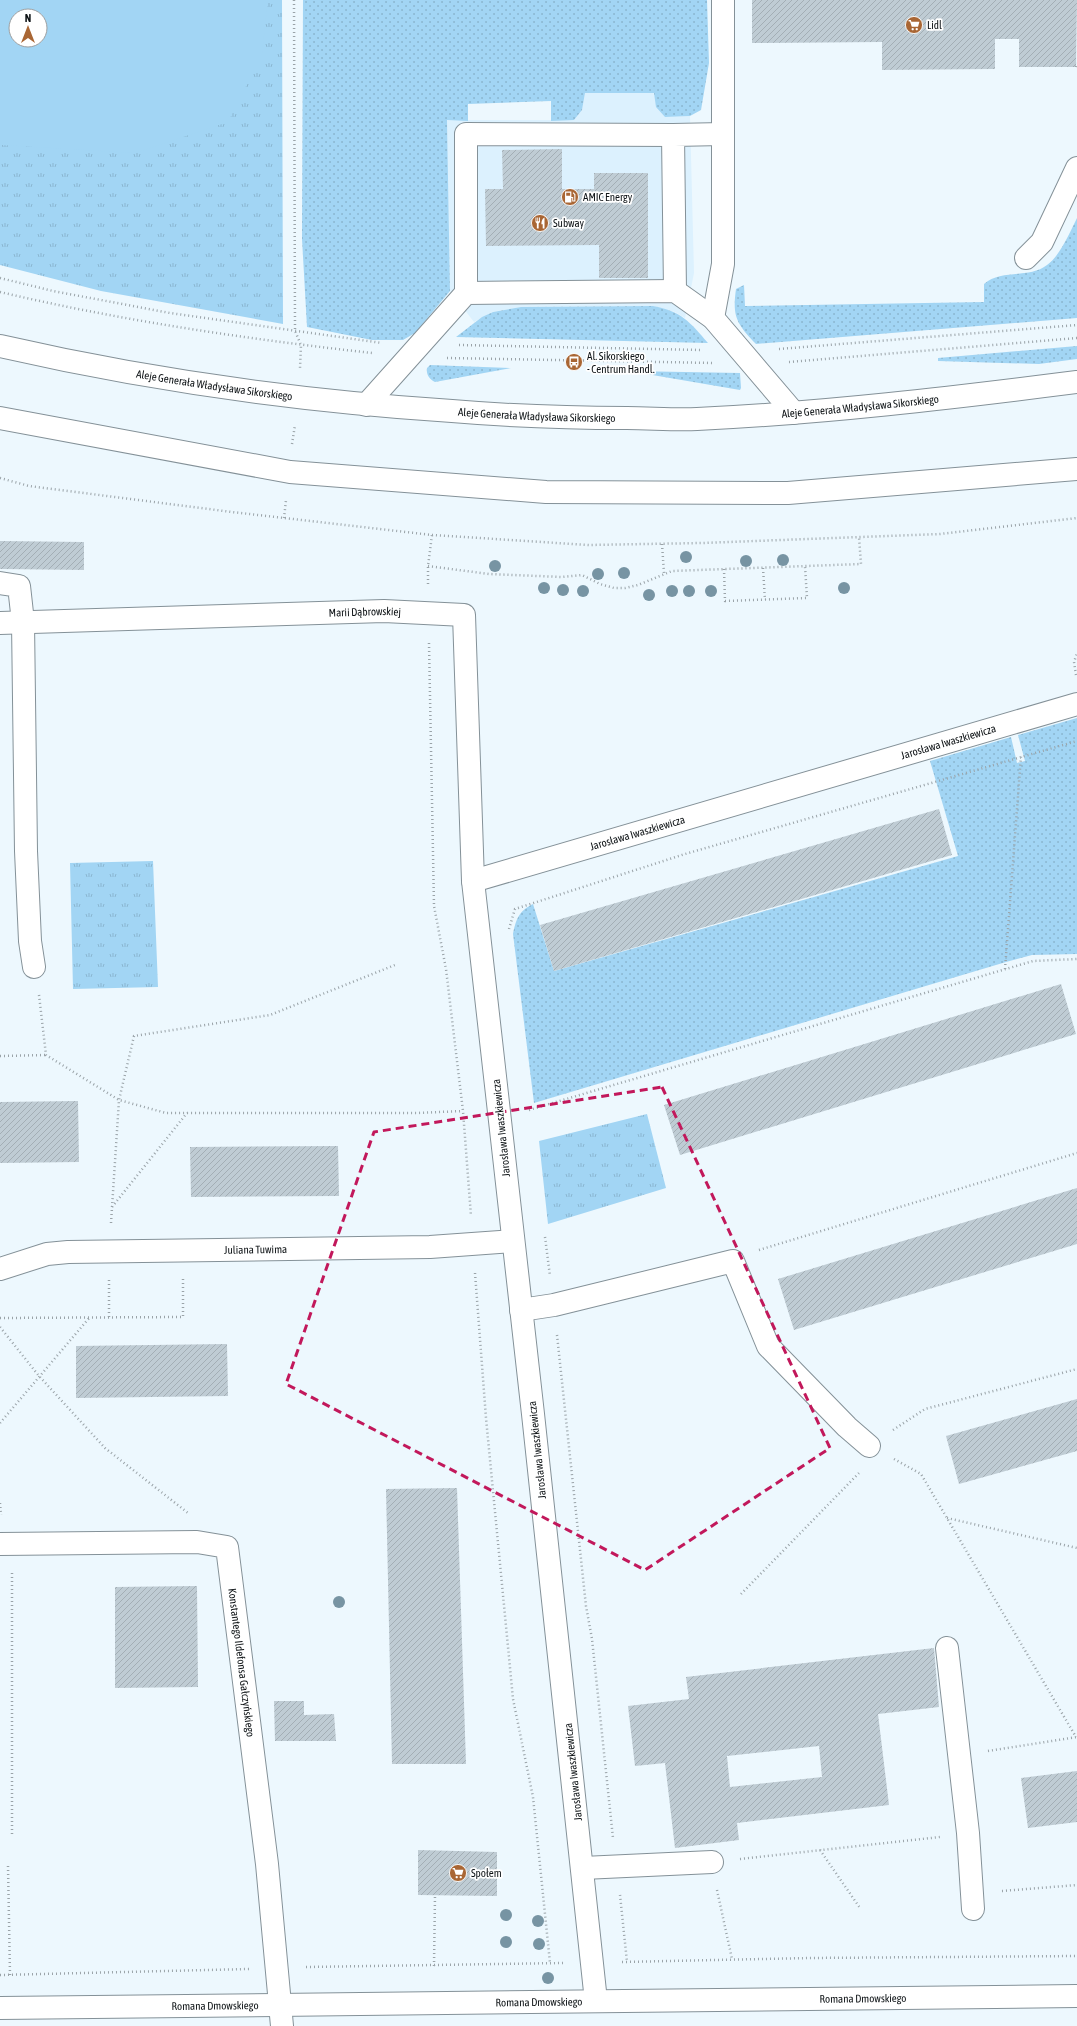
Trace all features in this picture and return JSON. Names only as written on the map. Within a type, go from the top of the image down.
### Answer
[{"type":"main road","points":[[713,318],[723,264],[723,0]]},
{"type":"main road","points":[[366,405],[466,293],[466,134],[673,136],[723,134]]},
{"type":"main road","points":[[673,136],[675,291]]},
{"type":"main road","points":[[1026,258],[1042,242],[1077,168]]},
{"type":"main road","points":[[466,293],[675,291],[713,318],[794,413]]},
{"type":"main road","name":"Aleje Generała Władysława Sikorskiego","points":[[0,346],[166,378],[298,397],[366,405],[533,417],[695,419],[794,413],[955,397],[1077,382]]},
{"type":"main road","points":[[0,418],[290,472],[546,492],[788,493],[1077,470]]},
{"type":"main road","points":[[0,583],[19,586],[23,622],[26,851],[30,941],[34,967]]},
{"type":"main road","name":"Marii Dąbrowskiej","points":[[0,623],[384,611],[464,615],[473,881]]},
{"type":"main road","name":"Jarosława Iwaszkiewicza","points":[[596,2001],[583,1868],[473,881],[1077,704]]},
{"type":"main road","name":"Juliana Tuwima","points":[[0,1269],[47,1254],[430,1247],[514,1241]]},
{"type":"main road","points":[[521,1310],[554,1305],[733,1261],[768,1346],[847,1427],[869,1446]]},
{"type":"main road","name":"Konstantego Ildefonsa Gałczyńskiego","points":[[6,1544],[197,1542],[227,1547],[267,1864],[281,2015]]},
{"type":"main road","points":[[947,1648],[960,1755],[973,1901]]},
{"type":"main road","points":[[583,1868],[616,1868],[712,1862]]},
{"type":"main road","name":"Romana Dmowskiego","points":[[0,2008],[281,2015],[596,2001],[1077,1996]]},
{"type":"path","points":[[284,518],[298,397],[301,345],[295,331],[294,0]]},
{"type":"path","points":[[0,278],[170,313],[378,343]]},
{"type":"path","points":[[0,292],[141,322],[301,345],[376,354]]},
{"type":"path","points":[[772,350],[1077,325]]},
{"type":"path","points":[[783,362],[1077,338]]},
{"type":"path","points":[[451,345],[708,350]]},
{"type":"path","points":[[444,358],[721,364]]},
{"type":"path","points":[[0,478],[29,486],[432,535],[589,545],[662,544],[940,534],[1077,518]]},
{"type":"path","points":[[428,566],[489,574],[562,577],[582,575],[600,584],[614,588],[638,585],[664,573],[724,569],[861,564],[859,537]]},
{"type":"path","points":[[662,544],[664,573]]},
{"type":"path","points":[[724,569],[725,601],[765,600],[807,598],[805,566]]},
{"type":"path","points":[[763,568],[765,600]]},
{"type":"path","points":[[1077,653],[1074,662],[1077,680]]},
{"type":"path","points":[[509,932],[514,910],[685,854],[1077,741]]},
{"type":"path","points":[[1005,969],[1021,757]]},
{"type":"path","points":[[527,1103],[528,1112],[1033,961],[1077,959]]},
{"type":"path","points":[[108,1317],[109,1252],[119,1100],[134,1036],[270,1015],[395,965]]},
{"type":"path","points":[[34,967],[46,1055]]},
{"type":"path","points":[[0,1056],[46,1055],[119,1100],[166,1113],[417,1113],[463,1110]]},
{"type":"path","points":[[112,1207],[187,1113]]},
{"type":"path","points":[[733,1261],[745,1255],[1077,1153]]},
{"type":"path","points":[[544,1236],[554,1305],[585,1598],[592,1639],[627,1962]]},
{"type":"path","points":[[0,1318],[184,1317],[182,1251]]},
{"type":"path","points":[[0,1423],[90,1317]]},
{"type":"path","points":[[0,1327],[39,1376],[105,1448],[196,1519],[209,1544]]},
{"type":"path","points":[[869,1446],[925,1409],[1077,1368]]},
{"type":"path","points":[[869,1446],[920,1474],[1077,1737],[960,1755]]},
{"type":"path","points":[[741,1594],[870,1461],[869,1446]]},
{"type":"path","points":[[946,1518],[1077,1548]]},
{"type":"path","points":[[6,1544],[12,1834]]},
{"type":"path","points":[[732,1959],[712,1862],[968,1833]]},
{"type":"path","points":[[820,1850],[860,1908]]},
{"type":"path","points":[[8,1866],[10,1975]]},
{"type":"path","points":[[973,1901],[1077,1885]]},
{"type":"path","points":[[434,1966],[435,1895]]},
{"type":"path","points":[[0,1975],[277,1967],[434,1966],[732,1959],[1077,1956]]},
{"type":"highlighted area","points":[[662,1087],[830,1448],[645,1570],[286,1384],[374,1132]]},
{"type":"shaded area","name":"AMIC Energy","points":[[585,93],[654,93],[665,117],[690,116],[694,273],[685,318],[675,312],[653,306],[521,307],[492,312],[474,322],[450,291],[447,120],[574,120],[582,110]]},
{"type":"green space","points":[[0,0],[282,0],[283,324],[101,291],[0,265]]},
{"type":"green space","points":[[0,0],[268,0],[262,54],[228,122],[135,153],[0,145]]},
{"type":"green space","points":[[303,0],[707,0],[709,63],[701,110],[690,116],[665,117],[656,107],[654,93],[585,93],[582,110],[574,120],[551,121],[551,101],[468,104],[468,121],[447,120],[450,291],[415,333],[403,340],[372,340],[307,327],[302,239]]},
{"type":"green space","points":[[1077,218],[1077,318],[756,344],[744,331],[737,320],[735,307],[736,289],[744,285],[745,306],[984,302],[984,284],[991,279],[1007,275],[1032,272],[1040,269],[1052,261],[1064,243]]},
{"type":"green space","points":[[653,306],[671,311],[684,318],[708,343],[456,337],[482,317],[493,312],[521,307]]},
{"type":"green space","points":[[1077,346],[1077,359],[1039,364],[938,361],[938,358]]},
{"type":"green space","points":[[430,365],[511,368],[435,382],[428,374],[427,368]]},
{"type":"green space","points":[[629,371],[740,373],[741,388],[740,390]]},
{"type":"green space","points":[[1077,718],[1077,954],[1032,955],[1006,962],[534,1103],[513,934],[515,924],[519,916],[528,907],[533,904],[554,971],[958,856],[930,761],[1011,737],[1017,763],[1025,761],[1018,735]]},
{"type":"green space","points":[[153,861],[158,987],[73,989],[70,863]]},
{"type":"green space","points":[[647,1114],[666,1188],[548,1224],[539,1141]]},
{"type":"building","name":"Lidl","points":[[752,0],[1077,0],[1076,67],[1019,67],[1019,39],[995,39],[995,69],[882,70],[882,42],[752,43]]},
{"type":"building","points":[[562,149],[562,189],[594,189],[594,173],[648,173],[648,278],[599,278],[599,245],[486,246],[485,189],[503,189],[502,150]]},
{"type":"building","points":[[0,541],[84,542],[84,570],[0,569]]},
{"type":"building","points":[[939,809],[952,855],[554,971],[540,925]]},
{"type":"building","points":[[1061,984],[1076,1034],[680,1155],[664,1105]]},
{"type":"building","points":[[78,1101],[79,1162],[0,1163],[0,1102]]},
{"type":"building","points":[[338,1146],[339,1196],[191,1197],[190,1147]]},
{"type":"building","points":[[1077,1188],[1077,1244],[794,1330],[778,1279]]},
{"type":"building","points":[[227,1344],[228,1396],[76,1398],[76,1346]]},
{"type":"building","points":[[1077,1399],[1077,1451],[959,1484],[946,1436]]},
{"type":"building","points":[[457,1488],[466,1764],[392,1764],[386,1489]]},
{"type":"building","points":[[197,1586],[198,1687],[115,1688],[115,1587]]},
{"type":"building","points":[[934,1648],[939,1707],[878,1714],[889,1805],[737,1823],[739,1840],[675,1848],[665,1763],[635,1766],[628,1706],[689,1699],[686,1677]],"holes":[[[819,1746],[822,1777],[730,1787],[727,1756]]]},
{"type":"building","points":[[274,1701],[304,1701],[304,1715],[334,1714],[336,1741],[275,1741]]},
{"type":"building","points":[[1077,1771],[1077,1822],[1028,1828],[1021,1778]]},
{"type":"building","name":"Społem","points":[[418,1850],[497,1852],[497,1896],[418,1895]]},
{"type":"place","name":"Lidl","points":[[914,25]]},
{"type":"place","name":"AMIC Energy","points":[[570,197]]},
{"type":"place","name":"Subway","points":[[540,223]]},
{"type":"place","name":"Al. Sikorskiego - Centrum Handl.","points":[[574,362]]},
{"type":"place","name":"Społem","points":[[458,1873]]}]
